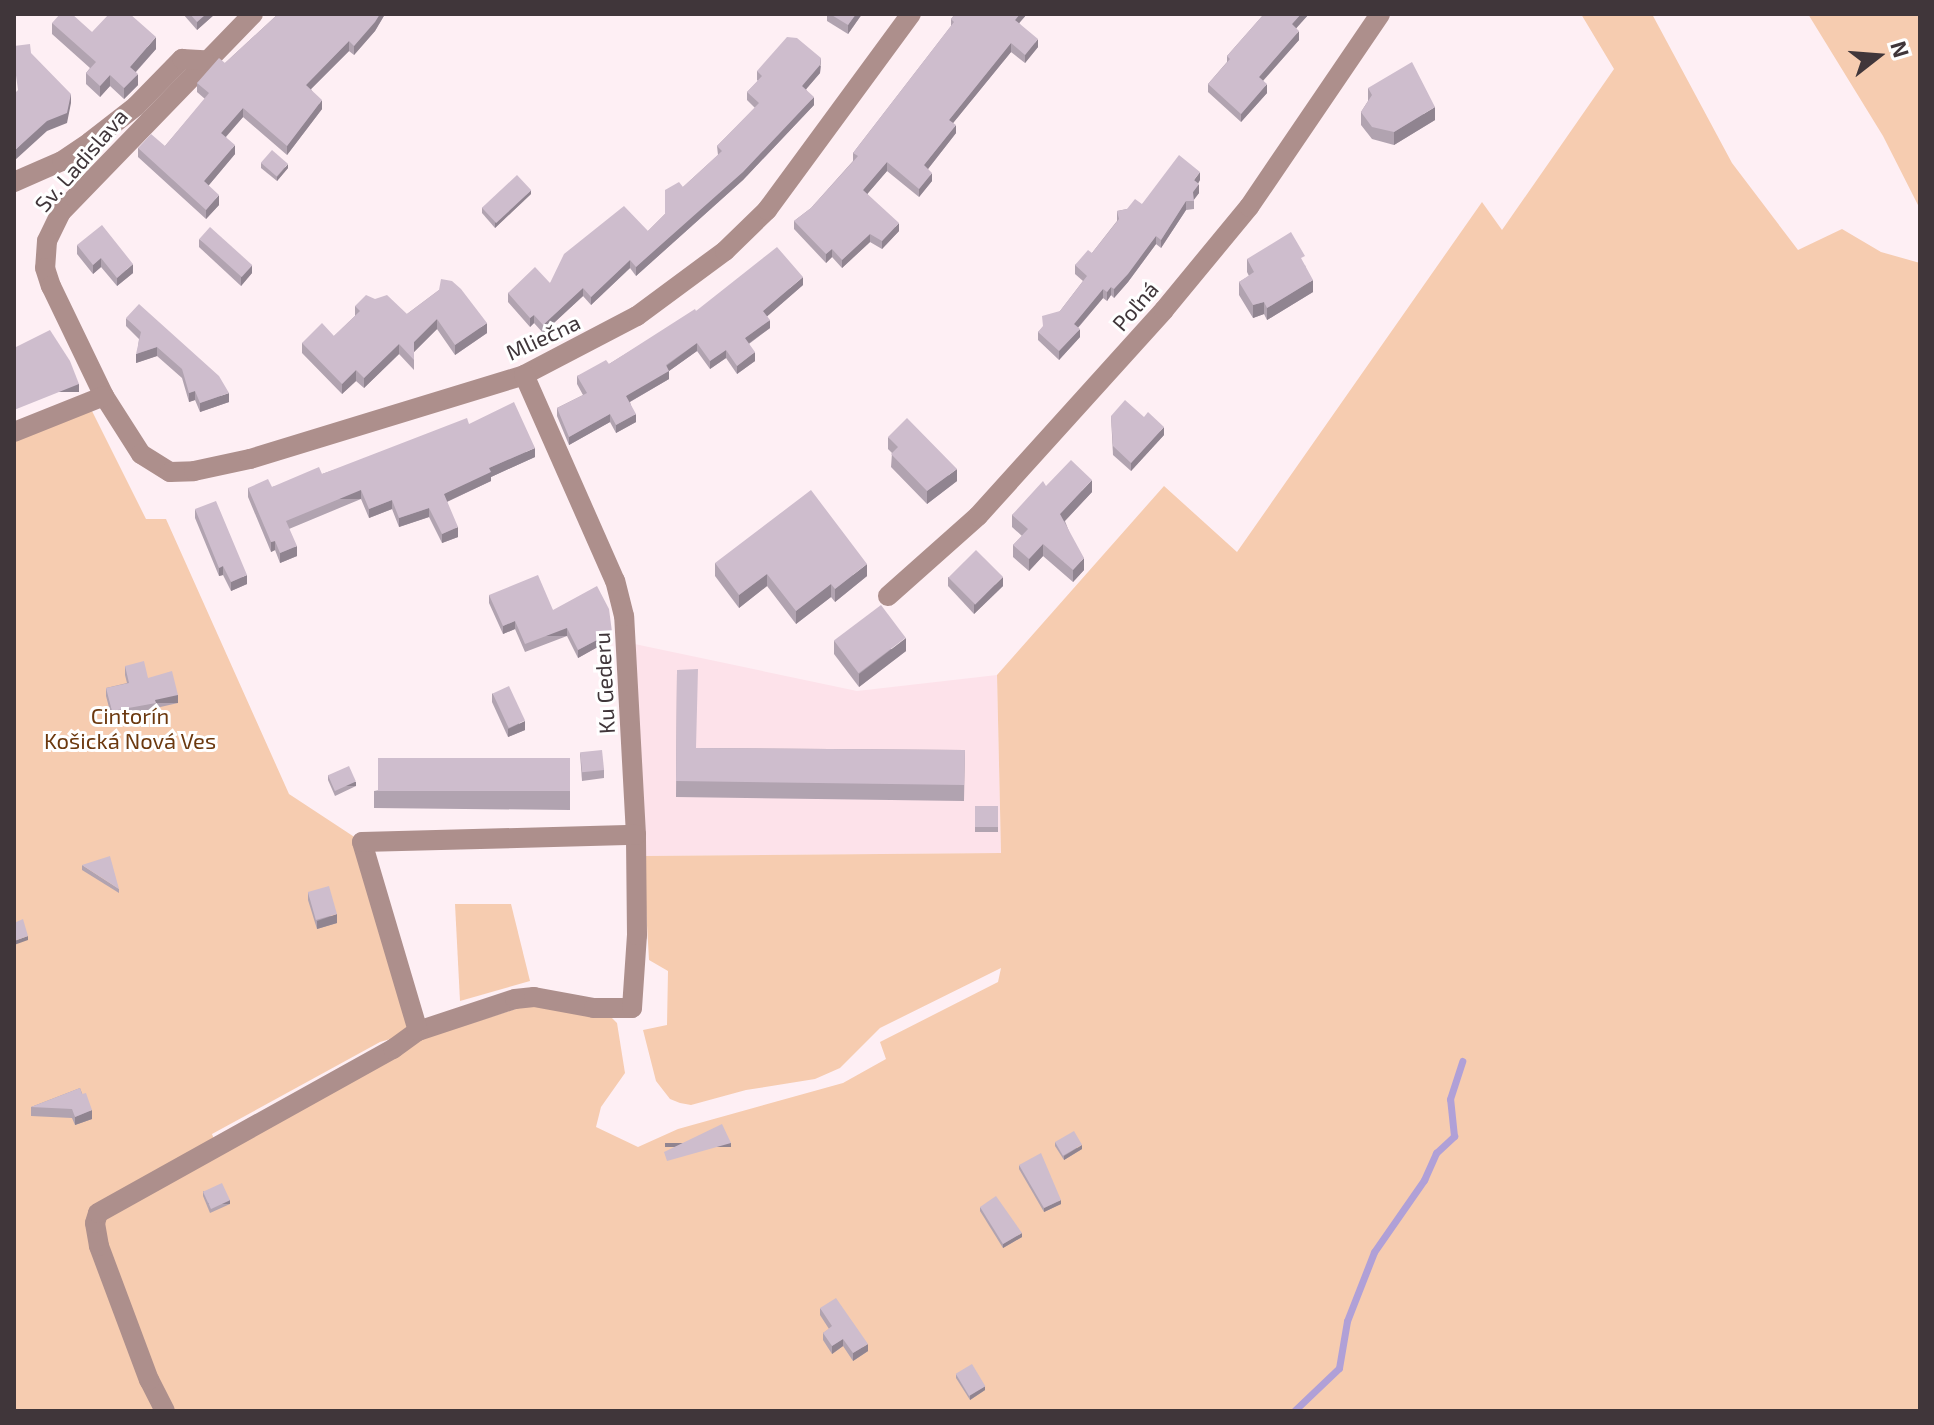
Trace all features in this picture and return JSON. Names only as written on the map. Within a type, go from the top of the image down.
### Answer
[{"type":"street","name":"Sv. Ladislava","points":[[104,396],[51,286],[45,268],[47,241],[61,212],[204,60],[253,14]]},
{"type":"street","name":"Mliečna","points":[[104,396],[141,454],[161,469],[181,473],[250,459],[524,375],[637,316],[725,251],[784,187],[911,14]]},
{"type":"street","name":"Poľná","points":[[888,596],[978,516],[1164,310],[1249,207],[1380,14]]},
{"type":"street","name":"Sv. Ladislava","points":[[14,182],[62,161],[90,142],[136,106],[182,59],[204,60]]},
{"type":"street","name":"Ku Gederu","points":[[418,1031],[515,999],[534,997],[594,1008],[632,1008],[637,935],[636,835],[624,616],[615,581],[524,375]]},
{"type":"street","points":[[14,432],[104,396]]},
{"type":"street","points":[[165,1411],[149,1380],[99,1246],[95,1223],[98,1213],[393,1049],[418,1031],[362,842],[636,835]]},
{"type":"shaded area","points":[[625,642],[857,691],[997,675],[1001,853],[637,856]]},
{"type":"green space","name":"Cintorín Košická Nová Ves","points":[[1581,14],[1652,14],[1732,163],[1798,250],[1842,229],[1881,252],[1920,263],[1920,1411],[14,1411],[14,437],[89,405],[146,519],[166,519],[289,794],[362,842],[418,1031],[380,1042],[212,1134],[219,1152],[413,1042],[531,1004],[607,1013],[617,1023],[625,1073],[601,1107],[596,1127],[638,1147],[678,1129],[843,1083],[886,1059],[880,1042],[998,982],[1001,968],[880,1028],[840,1068],[815,1079],[746,1090],[691,1105],[680,1103],[670,1099],[656,1081],[643,1030],[667,1025],[668,971],[649,960],[643,856],[1001,853],[997,675],[1164,486],[1237,552],[1482,202],[1502,230],[1614,69]]},
{"type":"green space","points":[[1808,14],[1920,14],[1920,209],[1883,136]]},
{"type":"green space","points":[[455,904],[511,904],[530,981],[460,1001]]},
{"type":"building","points":[[60,14],[72,14],[92,32],[109,14],[130,14],[156,37],[130,67],[138,74],[124,88],[110,75],[100,86],[86,73],[96,62],[52,23]]},
{"type":"building","points":[[190,14],[206,14],[197,22]]},
{"type":"building","points":[[278,14],[380,14],[354,46],[349,41],[306,85],[322,100],[287,146],[243,108],[221,133],[235,145],[204,181],[219,195],[206,210],[138,148],[151,134],[165,146],[209,93],[197,83],[219,58],[225,63]]},
{"type":"building","points":[[830,14],[856,14],[848,25]]},
{"type":"building","points":[[955,14],[1020,14],[1015,20],[1038,39],[1025,55],[1011,43],[949,120],[956,125],[924,165],[932,173],[919,189],[887,162],[863,190],[899,223],[882,241],[870,234],[842,260],[832,249],[826,254],[794,221],[811,208],[858,156],[853,153],[954,22],[951,19]]},
{"type":"building","points":[[1264,14],[1301,14],[1292,24],[1299,31],[1259,77],[1267,84],[1241,114],[1208,84],[1230,59],[1227,56]]},
{"type":"building","points":[[787,37],[797,38],[821,58],[820,65],[802,86],[814,97],[743,172],[636,267],[630,260],[591,297],[583,288],[543,325],[534,315],[530,318],[508,293],[535,267],[550,283],[564,254],[624,206],[648,231],[665,214],[665,190],[679,182],[683,187],[722,151],[717,146],[759,103],[747,92],[762,76],[757,71]]},
{"type":"building","points":[[30,44],[31,53],[71,94],[67,113],[47,121],[14,151],[14,94],[18,90],[14,46]]},
{"type":"building","points":[[1412,62],[1435,107],[1394,132],[1372,127],[1361,112],[1372,95],[1368,88]]},
{"type":"building","points":[[272,150],[288,164],[277,177],[261,163]]},
{"type":"building","points":[[1179,155],[1200,172],[1194,180],[1199,184],[1193,192],[1194,201],[1186,201],[1161,240],[1156,236],[1114,289],[1111,287],[1107,292],[1103,289],[1074,324],[1080,329],[1059,351],[1038,332],[1043,326],[1042,316],[1060,311],[1087,276],[1075,265],[1088,250],[1092,253],[1119,219],[1117,211],[1127,209],[1135,199],[1142,204]]},
{"type":"building","points":[[517,175],[531,190],[496,223],[482,208]]},
{"type":"building","points":[[102,225],[133,264],[117,278],[101,258],[93,265],[77,245]]},
{"type":"building","points":[[210,227],[252,265],[242,277],[199,239]]},
{"type":"building","points":[[1291,232],[1305,256],[1301,258],[1313,280],[1267,308],[1264,302],[1253,305],[1239,282],[1254,272],[1247,259]]},
{"type":"building","points":[[777,247],[803,277],[763,311],[770,320],[745,338],[755,352],[737,366],[726,350],[710,361],[697,343],[666,365],[669,371],[626,396],[636,414],[616,425],[610,414],[569,437],[557,408],[587,393],[577,376],[606,360],[609,364],[696,311]]},
{"type":"building","points":[[441,279],[452,281],[461,289],[487,323],[455,345],[437,319],[414,342],[414,360],[399,344],[364,378],[356,370],[342,384],[302,343],[322,323],[334,336],[360,311],[355,306],[366,295],[375,299],[387,295],[407,314],[439,290]]},
{"type":"building","points":[[139,304],[219,376],[229,393],[200,403],[195,391],[189,393],[182,369],[157,347],[136,354],[141,332],[126,318]]},
{"type":"building","points":[[50,330],[70,361],[79,384],[14,410],[14,348]]},
{"type":"building","points":[[1125,400],[1144,417],[1148,412],[1164,427],[1131,463],[1113,446],[1111,416]]},
{"type":"building","points":[[514,402],[535,448],[489,468],[491,472],[444,494],[458,527],[442,534],[429,508],[399,518],[392,500],[369,509],[361,490],[286,521],[297,546],[280,553],[275,541],[271,542],[248,488],[268,479],[272,487],[319,467],[322,474],[467,418],[469,424]]},
{"type":"building","points":[[907,418],[957,469],[927,491],[891,454],[898,447],[888,437]]},
{"type":"building","points":[[1071,460],[1092,480],[1060,514],[1084,558],[1073,570],[1043,544],[1029,559],[1013,545],[1028,529],[1012,515],[1043,481],[1046,486]]},
{"type":"building","points":[[811,490],[867,564],[835,589],[831,584],[796,611],[767,574],[739,595],[715,563]]},
{"type":"building","points":[[216,501],[247,575],[231,582],[223,566],[219,568],[195,509]]},
{"type":"building","points":[[976,550],[1003,577],[975,604],[948,578]]},
{"type":"building","points":[[538,575],[553,610],[597,586],[609,609],[612,632],[578,650],[567,628],[525,644],[515,621],[503,626],[489,595]]},
{"type":"building","points":[[881,605],[906,638],[859,673],[834,641]]},
{"type":"building","points":[[144,661],[148,678],[172,671],[178,695],[155,700],[156,703],[112,711],[106,688],[129,683],[125,666]]},
{"type":"building","points":[[698,669],[696,748],[965,750],[964,785],[676,781],[677,670]]},
{"type":"building","points":[[509,686],[525,720],[509,728],[493,694]]},
{"type":"building","points":[[602,750],[604,770],[582,772],[580,752]]},
{"type":"building","points":[[378,758],[570,758],[570,791],[378,791]]},
{"type":"building","points":[[349,766],[356,782],[335,791],[328,775]]},
{"type":"building","points":[[975,806],[998,806],[998,827],[975,827]]},
{"type":"building","points":[[110,856],[119,889],[82,865]]},
{"type":"building","points":[[329,886],[337,914],[316,920],[308,892]]},
{"type":"building","points":[[23,919],[28,936],[14,941],[14,923]]},
{"type":"building","points":[[80,1088],[82,1094],[86,1093],[92,1110],[75,1117],[72,1109],[31,1107]]},
{"type":"building","points":[[722,1124],[731,1143],[667,1161],[664,1152]]},
{"type":"building","points":[[1074,1131],[1082,1145],[1063,1156],[1055,1142]]},
{"type":"building","points":[[1041,1153],[1061,1200],[1044,1208],[1019,1165]]},
{"type":"building","points":[[222,1183],[230,1200],[211,1209],[203,1192]]},
{"type":"building","points":[[996,1196],[1022,1233],[1003,1244],[980,1207]]},
{"type":"building","points":[[836,1298],[868,1344],[853,1353],[843,1339],[832,1346],[823,1333],[832,1326],[820,1308]]},
{"type":"building","points":[[972,1364],[985,1386],[969,1396],[956,1374]]},
{"type":"waterway","points":[[1294,1411],[1339,1368],[1347,1321],[1374,1252],[1424,1180],[1436,1153],[1454,1136],[1450,1099],[1462,1061]]}]
